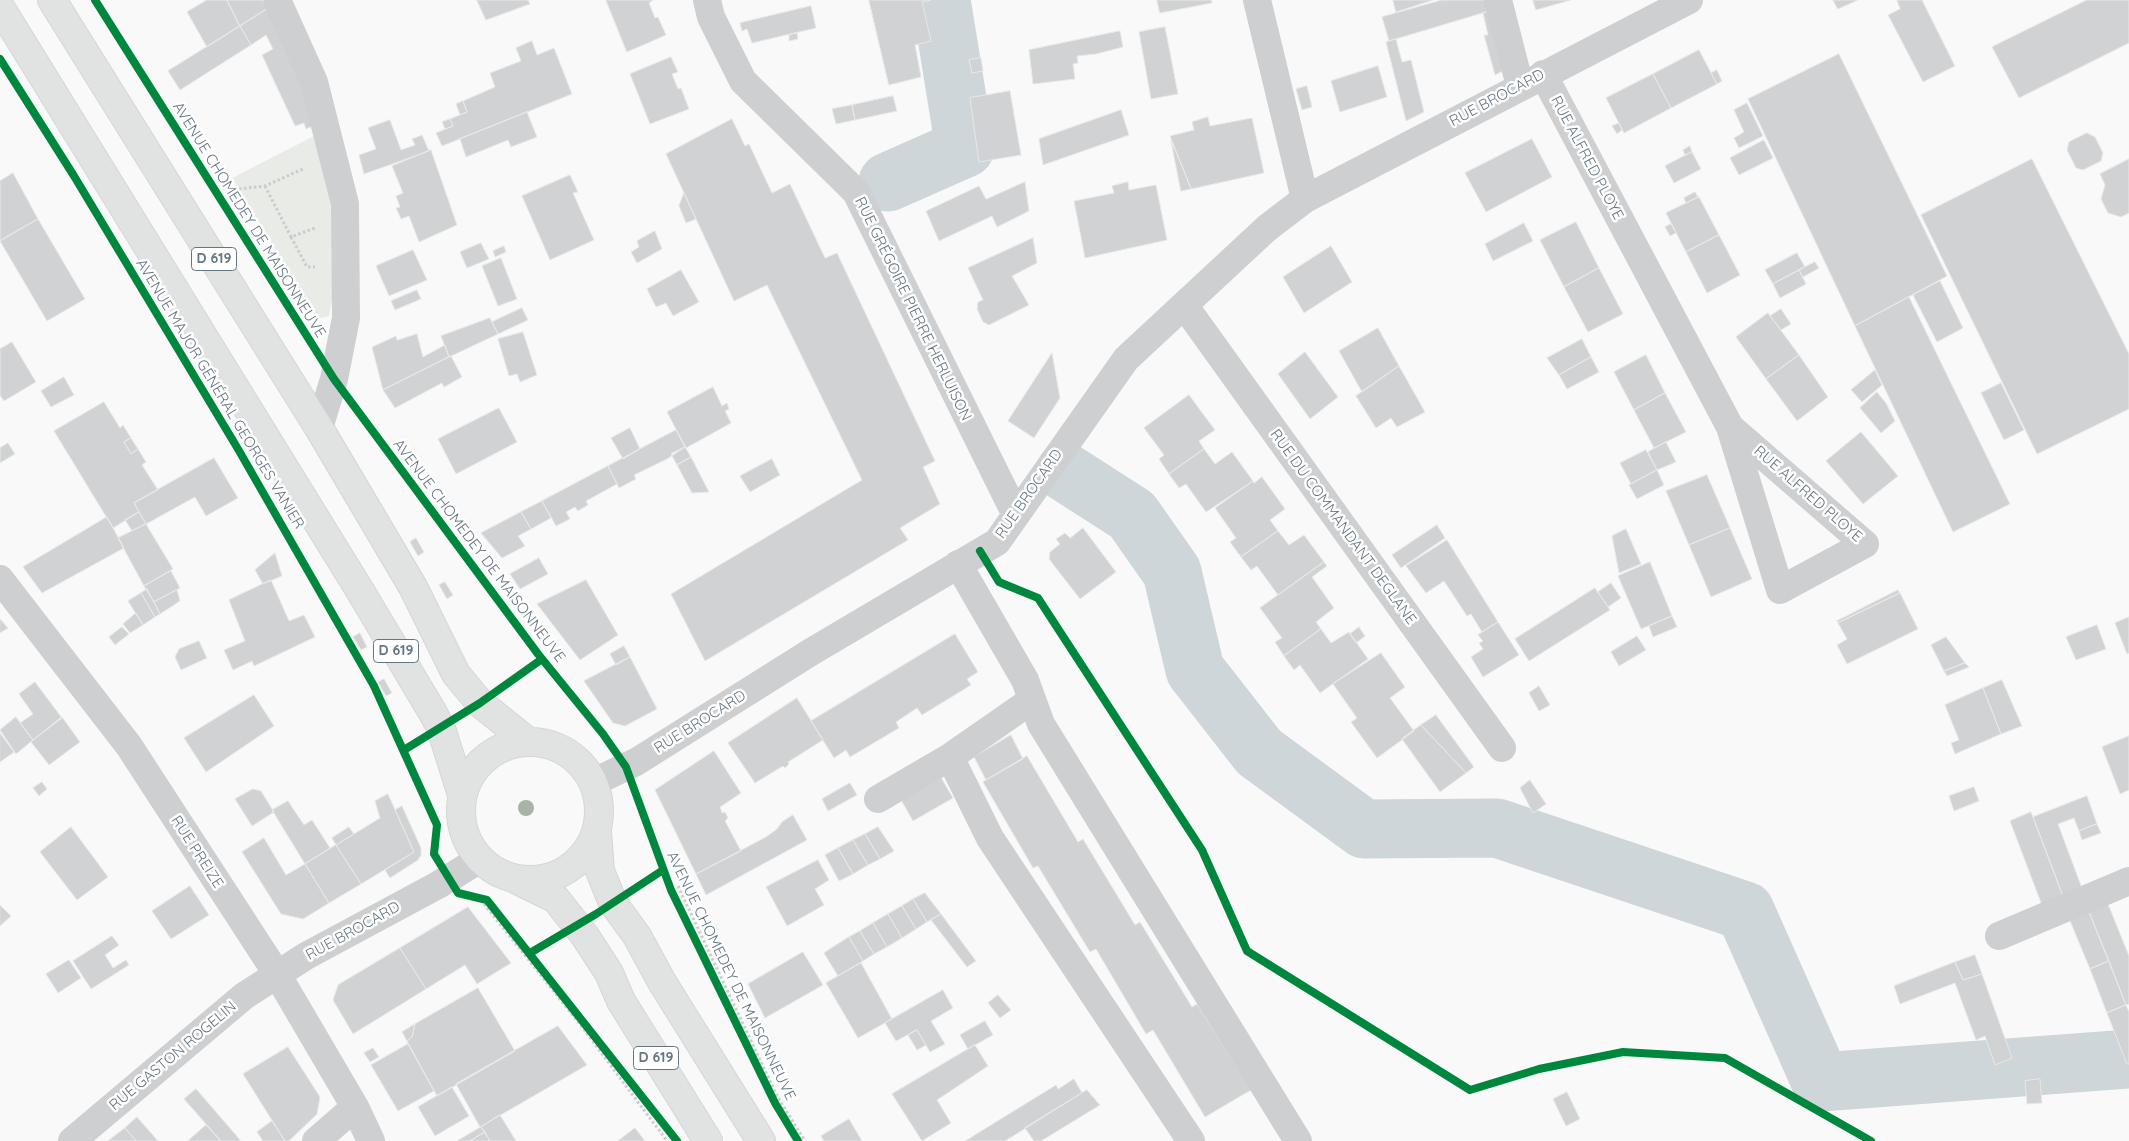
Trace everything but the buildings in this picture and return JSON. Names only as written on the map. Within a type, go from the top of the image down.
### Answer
[{"type":"main road","name":"D 619","points":[[52,0],[319,428],[413,587],[456,674],[480,704],[527,741]]},
{"type":"main road","name":"AVENUE MAJOR GÉNÉRAL GEORGES VANIER","points":[[0,7],[359,589],[423,697],[441,728],[462,795]]},
{"type":"main road","points":[[527,741],[548,743],[567,751],[583,765],[594,782],[599,798],[600,815],[597,832],[588,850],[574,865],[556,875],[536,880],[515,879],[496,872],[480,859],[467,840],[461,818],[462,795],[467,780],[486,757],[498,748],[527,741]]},
{"type":"main road","name":"D 619","points":[[597,832],[600,872],[613,903],[637,936],[662,982],[761,1141]]},
{"type":"main road","name":"D 619","points":[[515,879],[556,899],[585,936],[609,973],[621,1001],[708,1141]]},
{"type":"street","points":[[277,0],[314,82],[345,204],[346,318],[334,380],[319,428]]},
{"type":"street","name":"RUE GRÉGOIRE PIERRE HERLUISON","points":[[707,0],[712,17],[743,80],[856,192],[1015,513]]},
{"type":"street","points":[[1257,0],[1305,199]]},
{"type":"street","name":"RUE ALFRED PLOYE","points":[[1498,0],[1531,80],[1730,427],[1780,590],[1865,544],[1730,427]]},
{"type":"street","name":"RUE BROCARD","points":[[594,782],[636,762],[811,652],[996,542],[1126,359],[1267,228],[1305,199],[1531,80],[1689,0]]},
{"type":"street","name":"RUE DU COMMANDANT DEGLANE","points":[[1184,305],[1502,748]]},
{"type":"street","points":[[958,564],[1026,680],[1040,724],[1298,1141]]},
{"type":"street","name":"RUE PREIZE","points":[[0,579],[129,746],[277,974],[356,1107],[371,1141]]},
{"type":"street","points":[[878,799],[950,757],[1032,700]]},
{"type":"street","points":[[950,757],[990,838],[1191,1141]]},
{"type":"street","name":"RUE BROCARD","points":[[277,974],[480,859]]},
{"type":"street","points":[[1999,936],[2129,881]]},
{"type":"street","name":"RUE GASTON ROGELIN","points":[[72,1141],[244,996],[277,974]]},
{"type":"street","points":[[316,1141],[356,1107]]},
{"type":"path","points":[[239,189],[265,186],[309,166],[318,154],[330,146]]},
{"type":"path","points":[[265,186],[308,267],[322,265]]},
{"type":"path","points":[[291,237],[321,225]]},
{"type":"path","points":[[449,878],[458,894],[487,900],[677,1141]]},
{"type":"path","points":[[678,886],[777,1096],[805,1141]]},
{"type":"path","points":[[484,904],[579,1023],[667,1141]]},
{"type":"shaded area","points":[[314,136],[334,220],[333,295],[329,316],[317,319],[232,178]]},
{"type":"waterway","points":[[888,182],[965,148],[941,0]]},
{"type":"waterway","points":[[1065,472],[1132,515],[1172,572],[1195,670],[1259,752],[1364,829],[1497,828],[1745,911],[1821,1082],[2129,1059]]},
{"type":"cycle path","name":"AVENUE CHOMEDEY DE MAISONNEUVE","points":[[95,0],[334,379],[538,654],[603,734],[626,767],[671,890],[775,1103],[798,1141]]},
{"type":"cycle path","points":[[0,59],[74,176],[238,449],[374,686],[437,825],[434,854],[458,893],[487,900],[677,1141]]},
{"type":"cycle path","points":[[980,551],[999,582],[1038,598],[1202,850],[1247,951],[1470,1090],[1539,1069],[1623,1052],[1725,1058],[1871,1141]]},
{"type":"cycle path","name":"AVENUE CHOMEDEY DE MAISONNEUVE","points":[[404,750],[480,703],[542,659]]},
{"type":"cycle path","name":"AVENUE CHOMEDEY DE MAISONNEUVE","points":[[530,953],[596,914],[663,870]]}]
